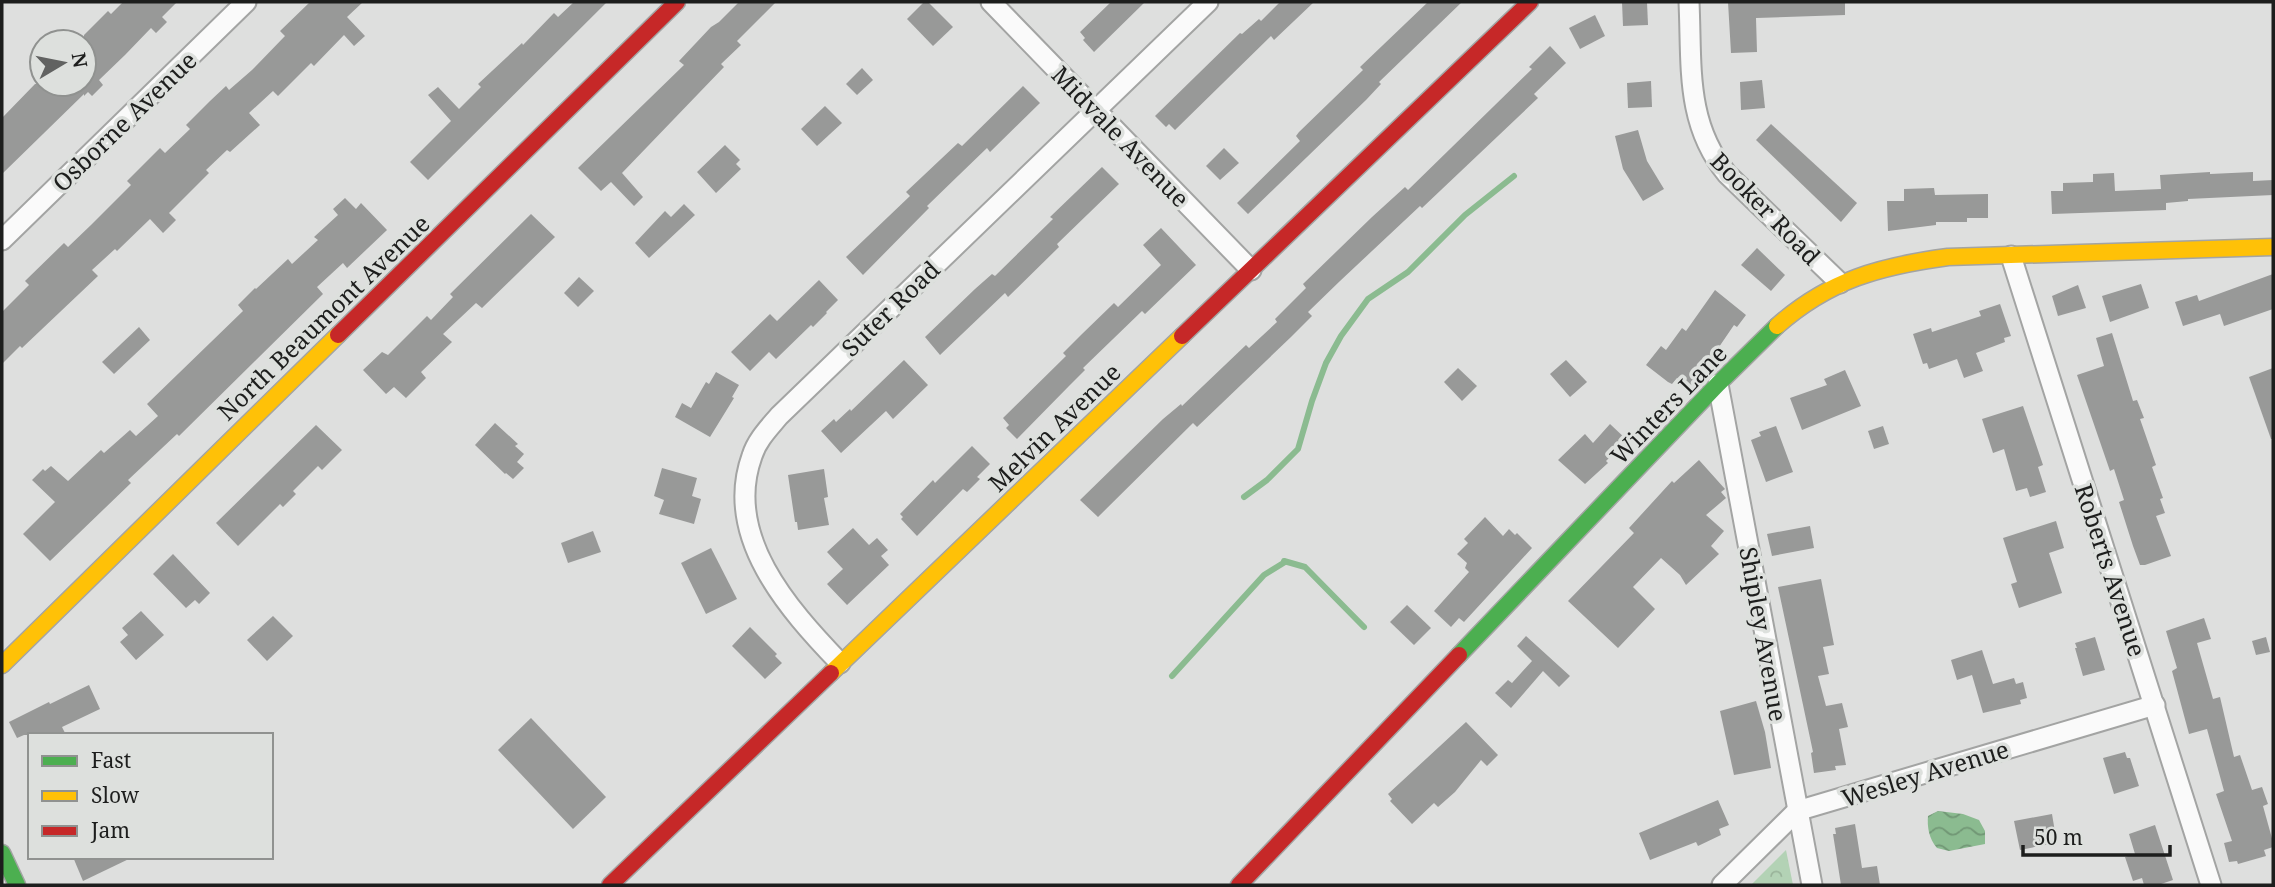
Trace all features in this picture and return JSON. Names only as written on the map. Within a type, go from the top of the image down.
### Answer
[{"type":"street","name":"Osborne Avenue","points":[[2,240],[246,2]]},
{"type":"street","name":"Midvale Avenue","points":[[991,2],[1251,270]]},
{"type":"street","name":"Suter Road","points":[[840,663],[803,624],[765,568],[753,545],[744,499],[746,475],[753,453],[763,435],[779,416],[1208,2]]},
{"type":"street","name":"Melvin Avenue","points":[[610,885],[1530,2]]},
{"type":"street","name":"Booker Road","points":[[1689,2],[1694,104],[1712,156],[1727,174],[1840,283]]},
{"type":"street","name":"North Beaumont Avenue","points":[[2,665],[667,5]]},
{"type":"street","name":"Winters Lane","points":[[1238,885],[1718,383],[1777,326],[1815,296],[1840,283],[1914,261],[1948,257],[2273,247]]},
{"type":"street","name":"Roberts Avenue","points":[[2011,256],[2211,885]]},
{"type":"street","name":"Shipley Avenue","points":[[1718,383],[1812,885]]},
{"type":"street","name":"Wesley Avenue","points":[[1722,885],[1797,811],[2155,705]]},
{"type":"street","points":[[2,853],[17,885]]},
{"type":"green space","points":[[1786,850],[1793,885],[1751,885]]},
{"type":"water","points":[[1938,811],[1963,814],[1979,820],[1985,831],[1985,844],[1949,851],[1937,848],[1930,837],[1928,816]]},
{"type":"building","points":[[123,2],[177,2],[162,17],[167,22],[156,33],[151,28],[99,80],[103,85],[98,90],[98,28],[91,28],[108,11],[111,14]]},
{"type":"building","points":[[310,2],[363,2],[347,17],[365,36],[354,46],[344,35],[314,66],[311,63],[278,96],[273,91],[249,113],[260,125],[206,170],[209,173],[169,213],[176,220],[163,233],[150,219],[117,251],[115,249],[92,270],[98,276],[2,364],[2,312],[29,285],[25,281],[64,243],[68,247],[91,225],[131,185],[127,181],[160,148],[165,153],[190,129],[186,125],[226,86],[229,90],[252,70],[285,36],[280,31]]},
{"type":"building","points":[[574,2],[607,2],[428,180],[410,162],[451,121],[428,95],[438,87],[459,109],[481,87],[478,84],[522,43],[523,45],[554,13],[558,17]]},
{"type":"building","points":[[739,2],[776,2],[737,41],[741,45],[721,64],[724,67],[622,173],[643,197],[634,206],[611,182],[601,191],[578,168],[684,65],[679,61]]},
{"type":"building","points":[[924,2],[928,2],[953,27],[933,46],[907,19]]},
{"type":"building","points":[[1111,2],[1145,2],[1094,52],[1083,40],[1085,38],[1080,32]]},
{"type":"building","points":[[1280,2],[1314,2],[1274,40],[1271,36],[1175,130],[1169,124],[1166,127],[1155,116],[1240,33],[1259,19],[1261,21]]},
{"type":"building","points":[[1428,2],[1462,2],[1248,214],[1237,203],[1300,141],[1296,136],[1299,132],[1363,70],[1360,67]]},
{"type":"building","points":[[1622,2],[1647,2],[1648,25],[1623,26]]},
{"type":"building","points":[[1728,2],[1845,2],[1845,15],[1756,18],[1757,52],[1731,53]]},
{"type":"building","points":[[1595,15],[1605,36],[1580,49],[1569,28]]},
{"type":"building","points":[[1550,46],[1566,63],[1534,94],[1538,98],[1340,281],[1308,312],[1312,316],[1291,337],[1197,427],[1193,423],[1098,517],[1080,500],[1163,419],[1181,404],[1182,406],[1246,345],[1249,348],[1277,322],[1275,319],[1306,288],[1303,284],[1405,187],[1408,190],[1532,69],[1529,67]]},
{"type":"building","points":[[862,68],[873,80],[857,95],[846,84]]},
{"type":"building","points":[[1762,80],[1765,108],[1741,110],[1740,82]]},
{"type":"building","points":[[1651,81],[1652,107],[1628,108],[1627,83]]},
{"type":"building","points":[[1023,86],[1040,103],[990,152],[987,148],[927,206],[929,208],[863,275],[846,257],[910,196],[906,192],[958,143],[962,146]]},
{"type":"building","points":[[28,91],[28,98],[80,98],[2,174],[2,118]]},
{"type":"building","points":[[825,106],[842,123],[817,146],[801,129]]},
{"type":"building","points":[[1771,124],[1857,203],[1841,222],[1756,140]]},
{"type":"building","points":[[1638,130],[1647,161],[1664,189],[1643,201],[1623,169],[1615,136]]},
{"type":"building","points":[[725,145],[740,160],[736,164],[741,169],[716,193],[697,172]]},
{"type":"building","points":[[1224,148],[1239,163],[1220,180],[1206,166]]},
{"type":"building","points":[[1102,167],[1119,184],[1057,244],[1059,247],[1008,297],[1005,293],[940,355],[925,337],[992,274],[995,276]]},
{"type":"building","points":[[2253,172],[2253,181],[2273,180],[2273,195],[2188,199],[2166,203],[2166,210],[2052,214],[2051,191],[2063,191],[2063,183],[2093,182],[2093,174],[2114,173],[2115,191],[2161,189],[2160,175]]},
{"type":"building","points":[[1934,188],[1935,195],[1988,194],[1988,218],[1967,218],[1967,222],[1936,222],[1936,225],[1888,231],[1887,201],[1904,201],[1904,189]]},
{"type":"building","points":[[345,198],[356,209],[361,203],[387,230],[347,268],[343,263],[317,287],[323,294],[179,436],[177,434],[128,480],[131,483],[50,561],[23,534],[55,502],[32,480],[43,469],[45,471],[51,466],[68,481],[101,450],[104,453],[130,430],[136,436],[158,416],[147,404],[243,311],[238,305],[255,288],[288,259],[292,264],[318,240],[314,237],[338,215],[333,209]]},
{"type":"building","points":[[684,204],[695,215],[649,258],[635,243],[665,211],[671,217]]},
{"type":"building","points":[[531,214],[555,237],[482,308],[476,303],[443,334],[452,342],[421,372],[426,378],[406,398],[394,387],[386,394],[363,370],[382,352],[388,355],[427,316],[431,320],[453,297],[450,294]]},
{"type":"building","points":[[1161,228],[1196,265],[1145,314],[1142,311],[1083,368],[1085,370],[1017,439],[1006,428],[1009,425],[1003,418],[1066,356],[1063,353],[1114,303],[1118,307],[1161,265],[1143,245]]},
{"type":"building","points":[[1757,248],[1785,275],[1771,291],[1741,265]]},
{"type":"building","points":[[2273,274],[2273,309],[2224,326],[2220,314],[2183,326],[2175,302],[2197,295],[2199,301]]},
{"type":"building","points":[[579,277],[594,291],[578,307],[564,293]]},
{"type":"building","points":[[819,280],[838,300],[813,327],[811,325],[776,359],[769,352],[750,371],[731,352],[770,314],[777,321]]},
{"type":"building","points":[[2141,284],[2149,308],[2110,322],[2102,296]]},
{"type":"building","points":[[2078,285],[2086,308],[2058,316],[2052,296]]},
{"type":"building","points":[[1715,290],[1746,315],[1737,327],[1734,325],[1691,388],[1677,378],[1672,384],[1646,365],[1661,346],[1666,350],[1682,328],[1686,331]]},
{"type":"building","points":[[2000,304],[2011,336],[2004,338],[2005,342],[1976,353],[1983,371],[1964,378],[1957,359],[1929,369],[1927,363],[1923,364],[1913,334],[1931,328],[1932,332],[1981,316],[1979,311]]},
{"type":"building","points":[[139,327],[150,340],[114,374],[102,362]]},
{"type":"building","points":[[2112,333],[2133,401],[2137,400],[2144,418],[2140,419],[2156,465],[2152,467],[2163,498],[2160,499],[2165,513],[2156,516],[2171,556],[2145,565],[2140,565],[2133,546],[2119,502],[2124,500],[2114,469],[2110,471],[2077,375],[2104,366],[2096,338]]},
{"type":"building","points":[[904,360],[928,385],[893,419],[886,411],[841,453],[821,431],[834,419],[836,422],[850,409],[851,411]]},
{"type":"building","points":[[1566,360],[1587,382],[1570,397],[1550,374]]},
{"type":"building","points":[[1458,368],[1477,386],[1462,401],[1444,382]]},
{"type":"building","points":[[2273,368],[2273,439],[2271,439],[2249,377]]},
{"type":"building","points":[[1845,370],[1861,406],[1802,430],[1790,398],[1827,385],[1824,379]]},
{"type":"building","points":[[716,372],[739,385],[710,437],[675,417],[682,403],[691,408],[706,382],[709,384]]},
{"type":"building","points":[[2023,406],[2043,465],[2038,467],[2046,492],[2030,497],[2027,488],[2016,491],[2004,449],[1993,453],[1982,419]]},
{"type":"building","points":[[495,423],[518,444],[515,446],[524,454],[517,462],[524,468],[513,479],[475,445]]},
{"type":"building","points":[[1610,424],[1627,440],[1606,461],[1608,463],[1585,484],[1558,460],[1585,434],[1593,443]]},
{"type":"building","points":[[316,425],[342,450],[322,470],[318,466],[293,491],[296,494],[283,507],[280,504],[238,546],[216,523]]},
{"type":"building","points":[[1776,426],[1793,472],[1766,482],[1751,440],[1761,436],[1759,432]]},
{"type":"building","points":[[1883,426],[1889,444],[1874,449],[1868,431]]},
{"type":"building","points":[[972,446],[990,464],[967,492],[963,489],[917,536],[901,519],[903,517],[900,514]]},
{"type":"building","points":[[1699,460],[1725,489],[1721,492],[1726,498],[1706,515],[1724,531],[1711,546],[1719,554],[1686,585],[1680,575],[1661,558],[1633,587],[1655,609],[1618,648],[1568,601],[1634,533],[1629,528],[1672,481],[1674,483]]},
{"type":"building","points":[[662,468],[697,478],[692,496],[701,499],[694,524],[659,514],[664,500],[654,496]]},
{"type":"building","points":[[824,469],[828,497],[824,498],[829,525],[798,530],[788,475]]},
{"type":"building","points":[[1485,517],[1503,536],[1509,529],[1532,548],[1464,622],[1459,618],[1451,627],[1434,611],[1469,572],[1465,568],[1467,563],[1457,554],[1468,543],[1464,539]]},
{"type":"building","points":[[2056,521],[2064,548],[2049,553],[2062,593],[2019,608],[2011,584],[2017,582],[2003,538]]},
{"type":"building","points":[[1810,526],[1814,548],[1772,556],[1767,534]]},
{"type":"building","points":[[853,528],[869,545],[877,538],[888,550],[881,556],[889,565],[847,605],[827,584],[843,569],[827,552]]},
{"type":"building","points":[[593,531],[601,552],[568,563],[561,543]]},
{"type":"building","points":[[711,548],[737,599],[706,614],[681,563]]},
{"type":"building","points":[[173,554],[210,593],[199,604],[195,600],[186,608],[153,574]]},
{"type":"building","points":[[1821,579],[1834,645],[1823,647],[1829,674],[1818,676],[1826,706],[1842,703],[1848,727],[1839,729],[1846,765],[1835,766],[1836,770],[1814,773],[1813,752],[1778,587]]},
{"type":"building","points":[[1407,605],[1431,628],[1414,645],[1390,622]]},
{"type":"building","points":[[141,611],[164,635],[136,660],[120,642],[128,635],[122,628]]},
{"type":"building","points":[[273,616],[293,636],[267,661],[247,640]]},
{"type":"building","points":[[2204,618],[2211,639],[2197,643],[2213,699],[2220,697],[2234,757],[2240,755],[2252,790],[2262,787],[2268,804],[2263,806],[2273,847],[2264,850],[2266,856],[2238,864],[2237,861],[2229,862],[2224,843],[2232,841],[2216,794],[2224,791],[2207,729],[2189,734],[2172,671],[2177,668],[2166,631]]},
{"type":"building","points":[[750,627],[777,654],[775,656],[782,663],[765,679],[732,646]]},
{"type":"building","points":[[1526,636],[1570,676],[1559,687],[1543,671],[1511,708],[1495,693],[1508,680],[1512,683],[1532,661],[1517,646]]},
{"type":"building","points":[[2095,637],[2105,670],[2083,676],[2075,643]]},
{"type":"building","points":[[2266,637],[2270,652],[2256,655],[2252,641]]},
{"type":"building","points":[[1982,650],[1993,684],[2014,678],[2016,684],[2023,682],[2027,698],[2020,700],[2021,704],[1983,713],[1972,675],[1957,680],[1951,660]]},
{"type":"building","points":[[89,685],[100,709],[62,727],[65,733],[28,733],[17,738],[9,722],[49,702],[50,704]]},
{"type":"building","points":[[1756,701],[1771,768],[1734,775],[1720,711]]},
{"type":"building","points":[[531,718],[606,797],[573,829],[498,750]]},
{"type":"building","points":[[1466,722],[1498,755],[1487,766],[1481,760],[1455,792],[1438,807],[1434,803],[1412,824],[1390,801],[1392,799],[1388,794]]},
{"type":"building","points":[[2125,752],[2127,758],[2130,758],[2139,786],[2114,794],[2103,758]]},
{"type":"building","points":[[1718,800],[1729,825],[1719,829],[1721,835],[1698,846],[1696,842],[1650,860],[1639,833]]},
{"type":"building","points":[[2052,814],[2055,832],[2048,834],[2050,844],[2020,850],[2014,821]]},
{"type":"building","points":[[1855,824],[1862,868],[1877,866],[1880,885],[1841,885],[1833,834],[1836,834],[1835,828]]},
{"type":"building","points":[[2155,825],[2173,880],[2158,885],[2144,885],[2142,878],[2133,881],[2125,857],[2135,854],[2129,834]]},
{"type":"building","points":[[74,859],[129,859],[83,881]]},
{"type":"waterway","points":[[1244,497],[1267,480],[1298,449],[1326,363],[1341,336],[1368,299],[1408,272],[1465,215],[1514,176]]},
{"type":"waterway","points":[[1284,561],[1305,567],[1364,627]]},
{"type":"waterway","points":[[1172,676],[1264,575],[1285,562]]},
{"type":"traffic: fast","points":[[1459,655],[1718,384],[1777,326]]},
{"type":"traffic: fast","points":[[2,853],[17,885]]},
{"type":"traffic: slow","points":[[1777,326],[1796,310],[1836,286],[1900,265],[1948,257],[2273,247]]},
{"type":"traffic: slow","points":[[2,665],[338,335]]},
{"type":"traffic: slow","points":[[831,673],[1182,336]]},
{"type":"traffic: jam","points":[[338,335],[677,2]]},
{"type":"traffic: jam","points":[[1182,336],[1530,2]]},
{"type":"traffic: jam","points":[[1239,885],[1459,655]]},
{"type":"traffic: jam","points":[[610,885],[831,673]]}]
